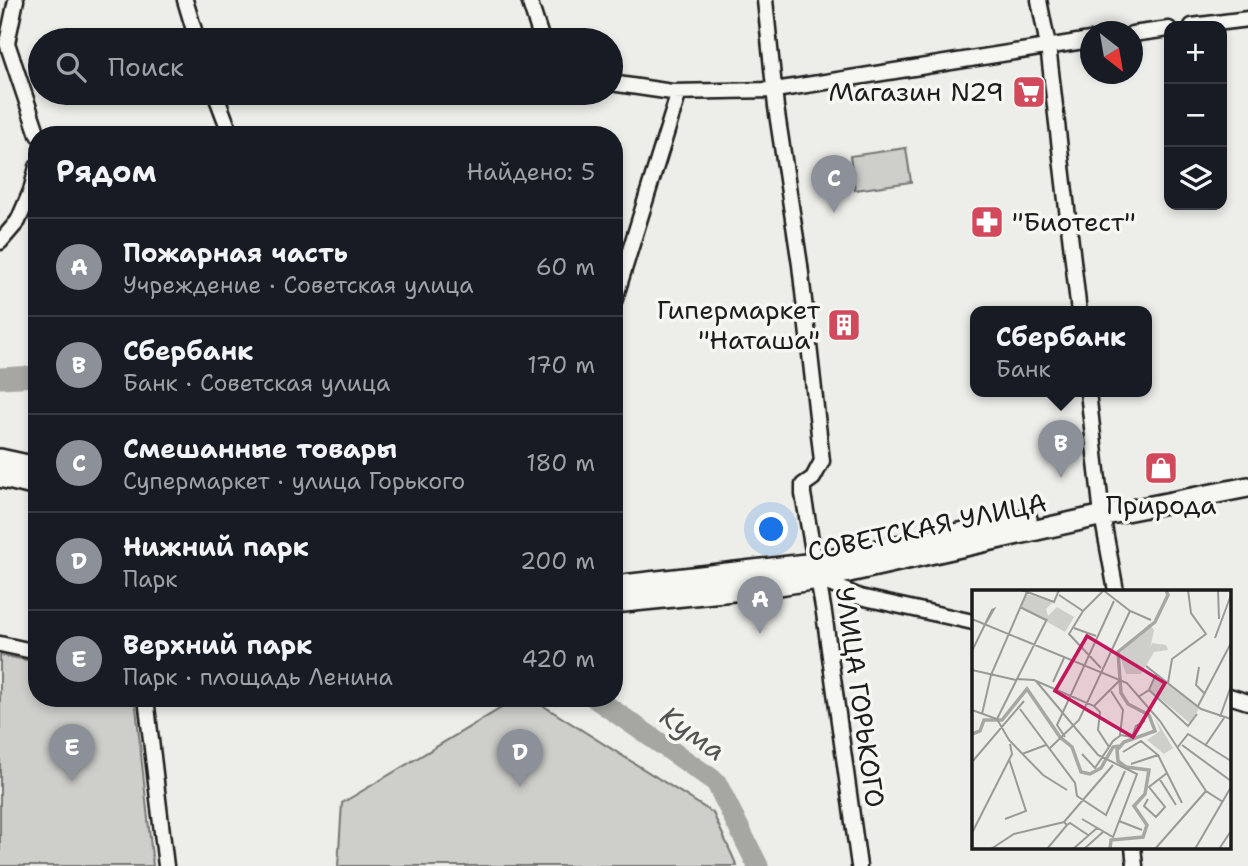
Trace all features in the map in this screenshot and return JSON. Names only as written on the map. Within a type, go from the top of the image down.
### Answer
[{"type":"street","points":[[16,0],[6,43],[35,126]]},
{"type":"street","points":[[185,0],[193,28]]},
{"type":"street","points":[[529,0],[538,28]]},
{"type":"street","name":"УЛИЦА ГОРЬКОГО","points":[[765,0],[800,265],[822,461],[813,478],[803,485],[859,866]]},
{"type":"street","points":[[1039,0],[1048,46],[1078,306]]},
{"type":"street","points":[[1227,22],[1248,19]]},
{"type":"street","points":[[1143,33],[1164,30]]},
{"type":"street","points":[[623,85],[679,92],[775,90],[1080,41]]},
{"type":"street","points":[[623,273],[679,92]]},
{"type":"street","points":[[220,105],[228,126]]},
{"type":"street","points":[[0,242],[18,221],[28,198]]},
{"type":"street","points":[[1089,397],[1101,509],[1116,590]]},
{"type":"street","points":[[0,459],[28,465]]},
{"type":"street","name":"СОВЕТСКАЯ УЛИЦА","points":[[623,602],[741,590],[1248,474]]},
{"type":"street","points":[[0,477],[28,484]]},
{"type":"street","name":"СОВЕТСКАЯ УЛИЦА","points":[[1101,509],[1248,487]]},
{"type":"street","points":[[817,571],[860,597],[972,622]]},
{"type":"street","name":"СОВЕТСКАЯ УЛИЦА","points":[[623,585],[817,571]]},
{"type":"street","points":[[0,644],[28,650]]},
{"type":"street","points":[[1230,696],[1248,702]]},
{"type":"street","points":[[147,707],[166,866]]},
{"type":"street","points":[[1133,848],[1135,866]]},
{"type":"shaded area","points":[[906,148],[911,182],[855,190],[850,156]]},
{"type":"shaded area","points":[[0,655],[28,660],[28,707],[136,707],[153,866],[0,866]]},
{"type":"shaded area","points":[[503,707],[545,707],[713,813],[737,866],[338,866],[342,803]]},
{"type":"waterway","name":"Кума","points":[[0,378],[28,376]]},
{"type":"waterway","name":"Кума","points":[[608,707],[716,782],[758,866]]},
{"type":"place","name":"Магазин N29","points":[[1029,92]]},
{"type":"place","name":"Смешанные товары","points":[[834,213]]},
{"type":"place","name":"\"Биотест\"","points":[[987,222]]},
{"type":"place","name":"Гипермаркет \"Наташа\"","points":[[844,325]]},
{"type":"place","name":"Природа","points":[[1161,468]]},
{"type":"place","name":"Сбербанк","points":[[1061,478]]},
{"type":"place","name":"Пожарная часть","points":[[760,634]]},
{"type":"place","name":"Верхний парк","points":[[72,782]]},
{"type":"place","name":"Нижний парк","points":[[520,787]]}]
